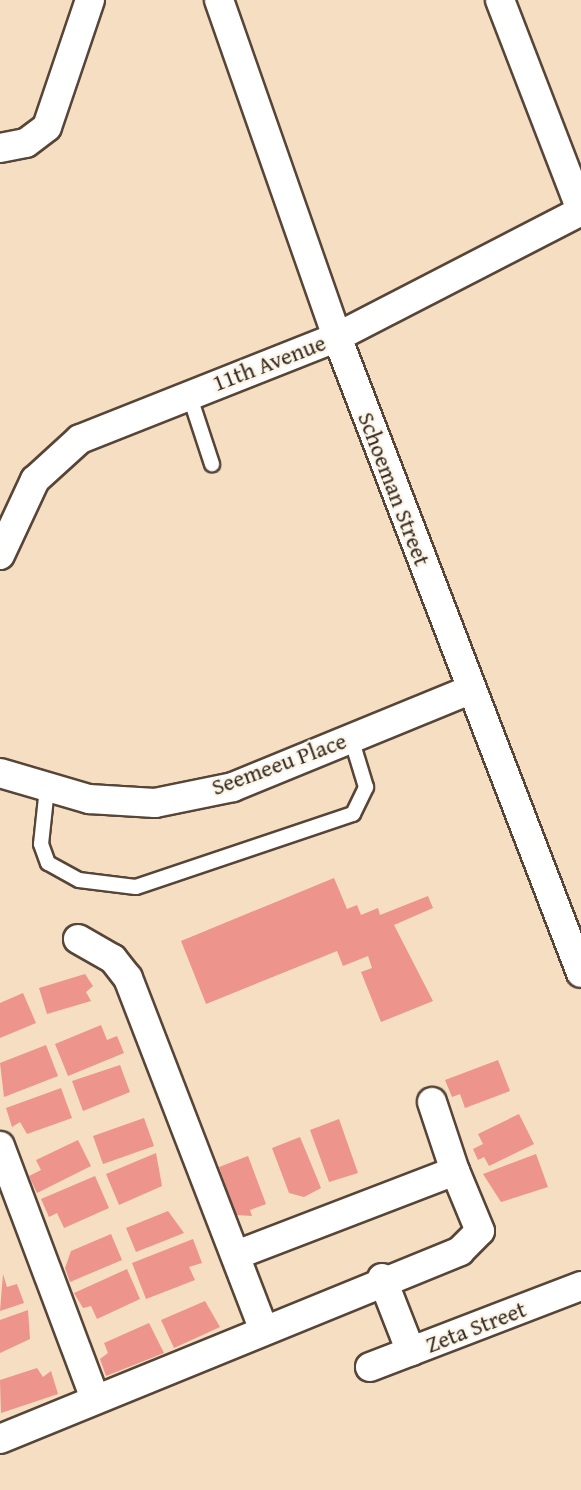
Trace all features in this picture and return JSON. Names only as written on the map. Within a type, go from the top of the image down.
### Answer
[{"type":"street","points":[[0,148],[26,144],[47,127],[90,0]]},
{"type":"street","name":"Schoeman Street","points":[[219,0],[337,337],[581,974]]},
{"type":"street","points":[[500,0],[581,211]]},
{"type":"street","name":"11th Avenue","points":[[0,555],[36,480],[57,457],[104,425],[337,337],[581,211]]},
{"type":"street","name":"Seemeeu Place","points":[[0,773],[89,799],[155,803],[233,787],[470,690]]},
{"type":"street","points":[[78,939],[113,959],[128,978],[263,1328]]},
{"type":"street","points":[[0,1439],[382,1278],[476,1242],[480,1231],[455,1171],[432,1102]]},
{"type":"street","points":[[0,1146],[95,1399]]},
{"type":"street","points":[[236,1255],[455,1171]]},
{"type":"street","points":[[382,1278],[411,1352]]},
{"type":"street","name":"Zeta Street","points":[[370,1367],[581,1286]]},
{"type":"lane","points":[[189,394],[212,464]]},
{"type":"lane","points":[[47,788],[41,844],[48,863],[79,880],[136,887],[353,814],[366,787],[351,738]]},
{"type":"building","points":[[334,878],[347,909],[357,905],[361,915],[378,908],[380,915],[428,896],[433,908],[394,925],[433,1001],[381,1022],[361,972],[372,968],[368,956],[343,966],[337,951],[206,1004],[181,941]]},
{"type":"building","points":[[85,974],[93,986],[86,992],[91,1001],[47,1014],[39,988]]},
{"type":"building","points":[[23,993],[36,1023],[0,1038],[0,1003]]},
{"type":"building","points":[[101,1025],[107,1040],[117,1036],[124,1053],[68,1076],[55,1044]]},
{"type":"building","points":[[46,1045],[58,1076],[4,1097],[0,1063]]},
{"type":"building","points":[[498,1060],[510,1091],[465,1108],[460,1094],[452,1097],[445,1080]]},
{"type":"building","points":[[120,1065],[130,1092],[83,1111],[72,1081]]},
{"type":"building","points":[[61,1088],[72,1118],[27,1134],[20,1122],[12,1127],[6,1108]]},
{"type":"building","points":[[519,1114],[534,1144],[489,1166],[484,1157],[478,1160],[473,1149],[483,1144],[478,1134]]},
{"type":"building","points":[[144,1118],[154,1146],[103,1164],[93,1136]]},
{"type":"building","points":[[339,1119],[358,1173],[329,1182],[310,1130]]},
{"type":"building","points":[[300,1137],[321,1188],[304,1197],[289,1193],[272,1148]]},
{"type":"building","points":[[78,1140],[91,1166],[37,1193],[29,1176],[41,1170],[36,1160]]},
{"type":"building","points":[[156,1153],[162,1186],[119,1205],[106,1174]]},
{"type":"building","points":[[536,1154],[548,1187],[501,1202],[483,1174]]},
{"type":"building","points":[[248,1156],[266,1204],[250,1210],[252,1216],[236,1215],[219,1167]]},
{"type":"building","points":[[95,1176],[109,1208],[64,1228],[57,1213],[49,1217],[41,1199]]},
{"type":"building","points":[[168,1211],[184,1233],[136,1252],[126,1228]]},
{"type":"building","points":[[111,1234],[122,1260],[70,1282],[65,1268],[71,1251]]},
{"type":"building","points":[[193,1239],[202,1263],[189,1267],[195,1280],[146,1299],[132,1263]]},
{"type":"building","points":[[127,1269],[140,1299],[97,1319],[91,1306],[83,1308],[74,1293]]},
{"type":"building","points":[[3,1274],[7,1287],[17,1284],[24,1303],[0,1311]]},
{"type":"building","points":[[205,1301],[220,1327],[174,1348],[161,1320]]},
{"type":"building","points":[[28,1310],[30,1339],[0,1353],[0,1320]]},
{"type":"building","points":[[149,1323],[164,1353],[106,1376],[100,1359],[108,1353],[104,1343]]},
{"type":"building","points":[[37,1368],[43,1377],[51,1371],[58,1394],[1,1413],[0,1380]]}]
